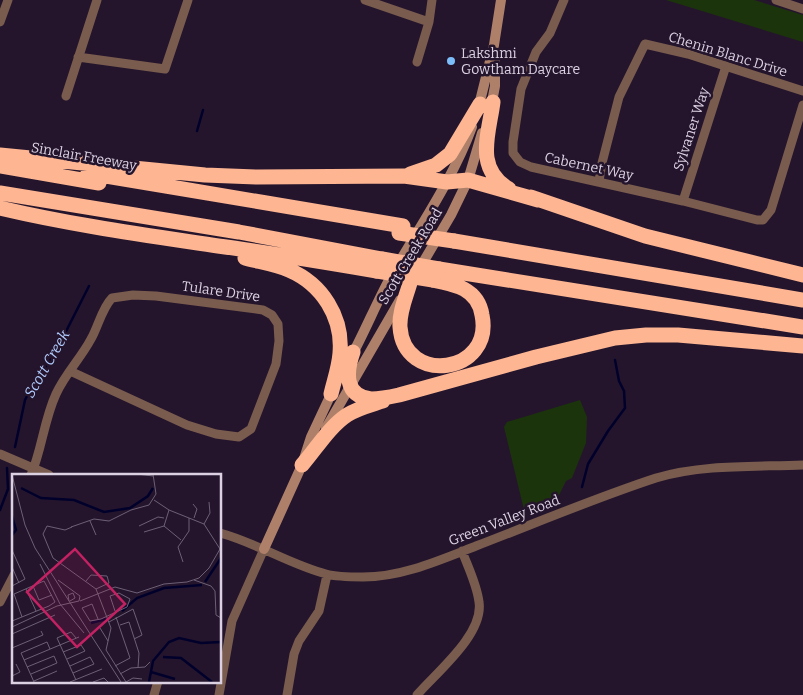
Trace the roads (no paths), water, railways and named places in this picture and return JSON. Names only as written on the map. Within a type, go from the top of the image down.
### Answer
[{"type":"highway","points":[[404,176],[436,165],[450,154],[486,103]]},
{"type":"highway","points":[[486,103],[488,163],[495,176],[505,186],[538,200]]},
{"type":"highway","points":[[0,156],[205,175],[257,177],[404,176],[447,182],[468,180],[538,200],[645,236],[803,275]]},
{"type":"highway","name":"Sinclair Freeway","points":[[0,156],[284,207],[356,222]]},
{"type":"highway","points":[[0,166],[268,212],[356,222],[803,292]]},
{"type":"highway","points":[[0,194],[239,232],[311,246],[379,265]]},
{"type":"highway","points":[[0,208],[146,236],[267,253],[379,265],[803,327]]},
{"type":"highway","points":[[146,236],[281,267],[313,285],[325,298],[338,323],[340,353],[330,394]]},
{"type":"highway","points":[[456,238],[803,300]]},
{"type":"highway","points":[[410,283],[400,319],[401,336],[407,350],[418,360],[436,366],[445,366],[463,360],[477,348],[483,331],[482,314],[477,300],[466,290],[436,274]]},
{"type":"highway","points":[[302,465],[344,417],[358,410],[399,395],[536,357],[622,337],[678,335],[803,346]]},
{"type":"highway","points":[[353,352],[348,373],[351,386],[359,395],[371,399],[399,395]]},
{"type":"main road","name":"Scott Creek Road","points":[[302,465],[351,386],[450,215],[468,180],[484,125],[501,0]]},
{"type":"main road","name":"Scott Creek Road","points":[[264,549],[302,465],[311,437],[330,394],[389,280],[447,182],[486,103]]},
{"type":"street","points":[[0,22],[8,0]]},
{"type":"street","points":[[66,96],[97,0]]},
{"type":"street","points":[[78,58],[165,69],[188,0]]},
{"type":"street","points":[[364,0],[429,22]]},
{"type":"street","points":[[417,62],[429,22],[432,0]]},
{"type":"street","name":"Cabernet Way","points":[[564,0],[550,33],[536,52],[521,89],[513,152],[520,162],[531,167],[763,220],[771,210],[803,105]]},
{"type":"street","points":[[776,0],[803,9]]},
{"type":"street","name":"Chenin Blanc Drive","points":[[599,181],[619,97],[645,44],[688,54],[803,91]]},
{"type":"street","name":"Sylvaner Way","points":[[683,201],[726,66]]},
{"type":"street","name":"Tulare Drive","points":[[32,472],[57,392],[70,371],[88,346],[110,300],[120,296],[156,296],[263,310],[272,315],[278,324],[279,341],[276,364],[252,429],[239,437],[216,434],[187,425],[70,371]]},
{"type":"street","points":[[0,454],[32,472]]},
{"type":"street","name":"Green Valley Road","points":[[221,533],[236,537],[327,575],[385,576],[416,568],[658,478],[715,468],[803,465]]},
{"type":"street","name":"Scott Creek Road","points":[[220,695],[232,622],[264,549]]},
{"type":"street","points":[[417,695],[465,642],[476,626],[480,603],[462,551]]},
{"type":"street","points":[[287,695],[294,654],[299,641],[319,610],[327,575]]},
{"type":"street","points":[[0,602],[12,579]]},
{"type":"street","points":[[154,695],[158,682]]},
{"type":"waterway","name":"Scott Creek","points":[[197,131],[203,110]]},
{"type":"waterway","name":"Scott Creek","points":[[15,447],[25,400],[35,380],[53,357],[89,286]]},
{"type":"waterway","points":[[582,487],[588,464],[608,431],[625,408],[624,391],[619,381],[615,360]]},
{"type":"waterway","name":"Scott Creek","points":[[0,510],[8,489],[7,468]]},
{"type":"place","name":"Lakshmi Gowtham Daycare","points":[[451,61]]}]
